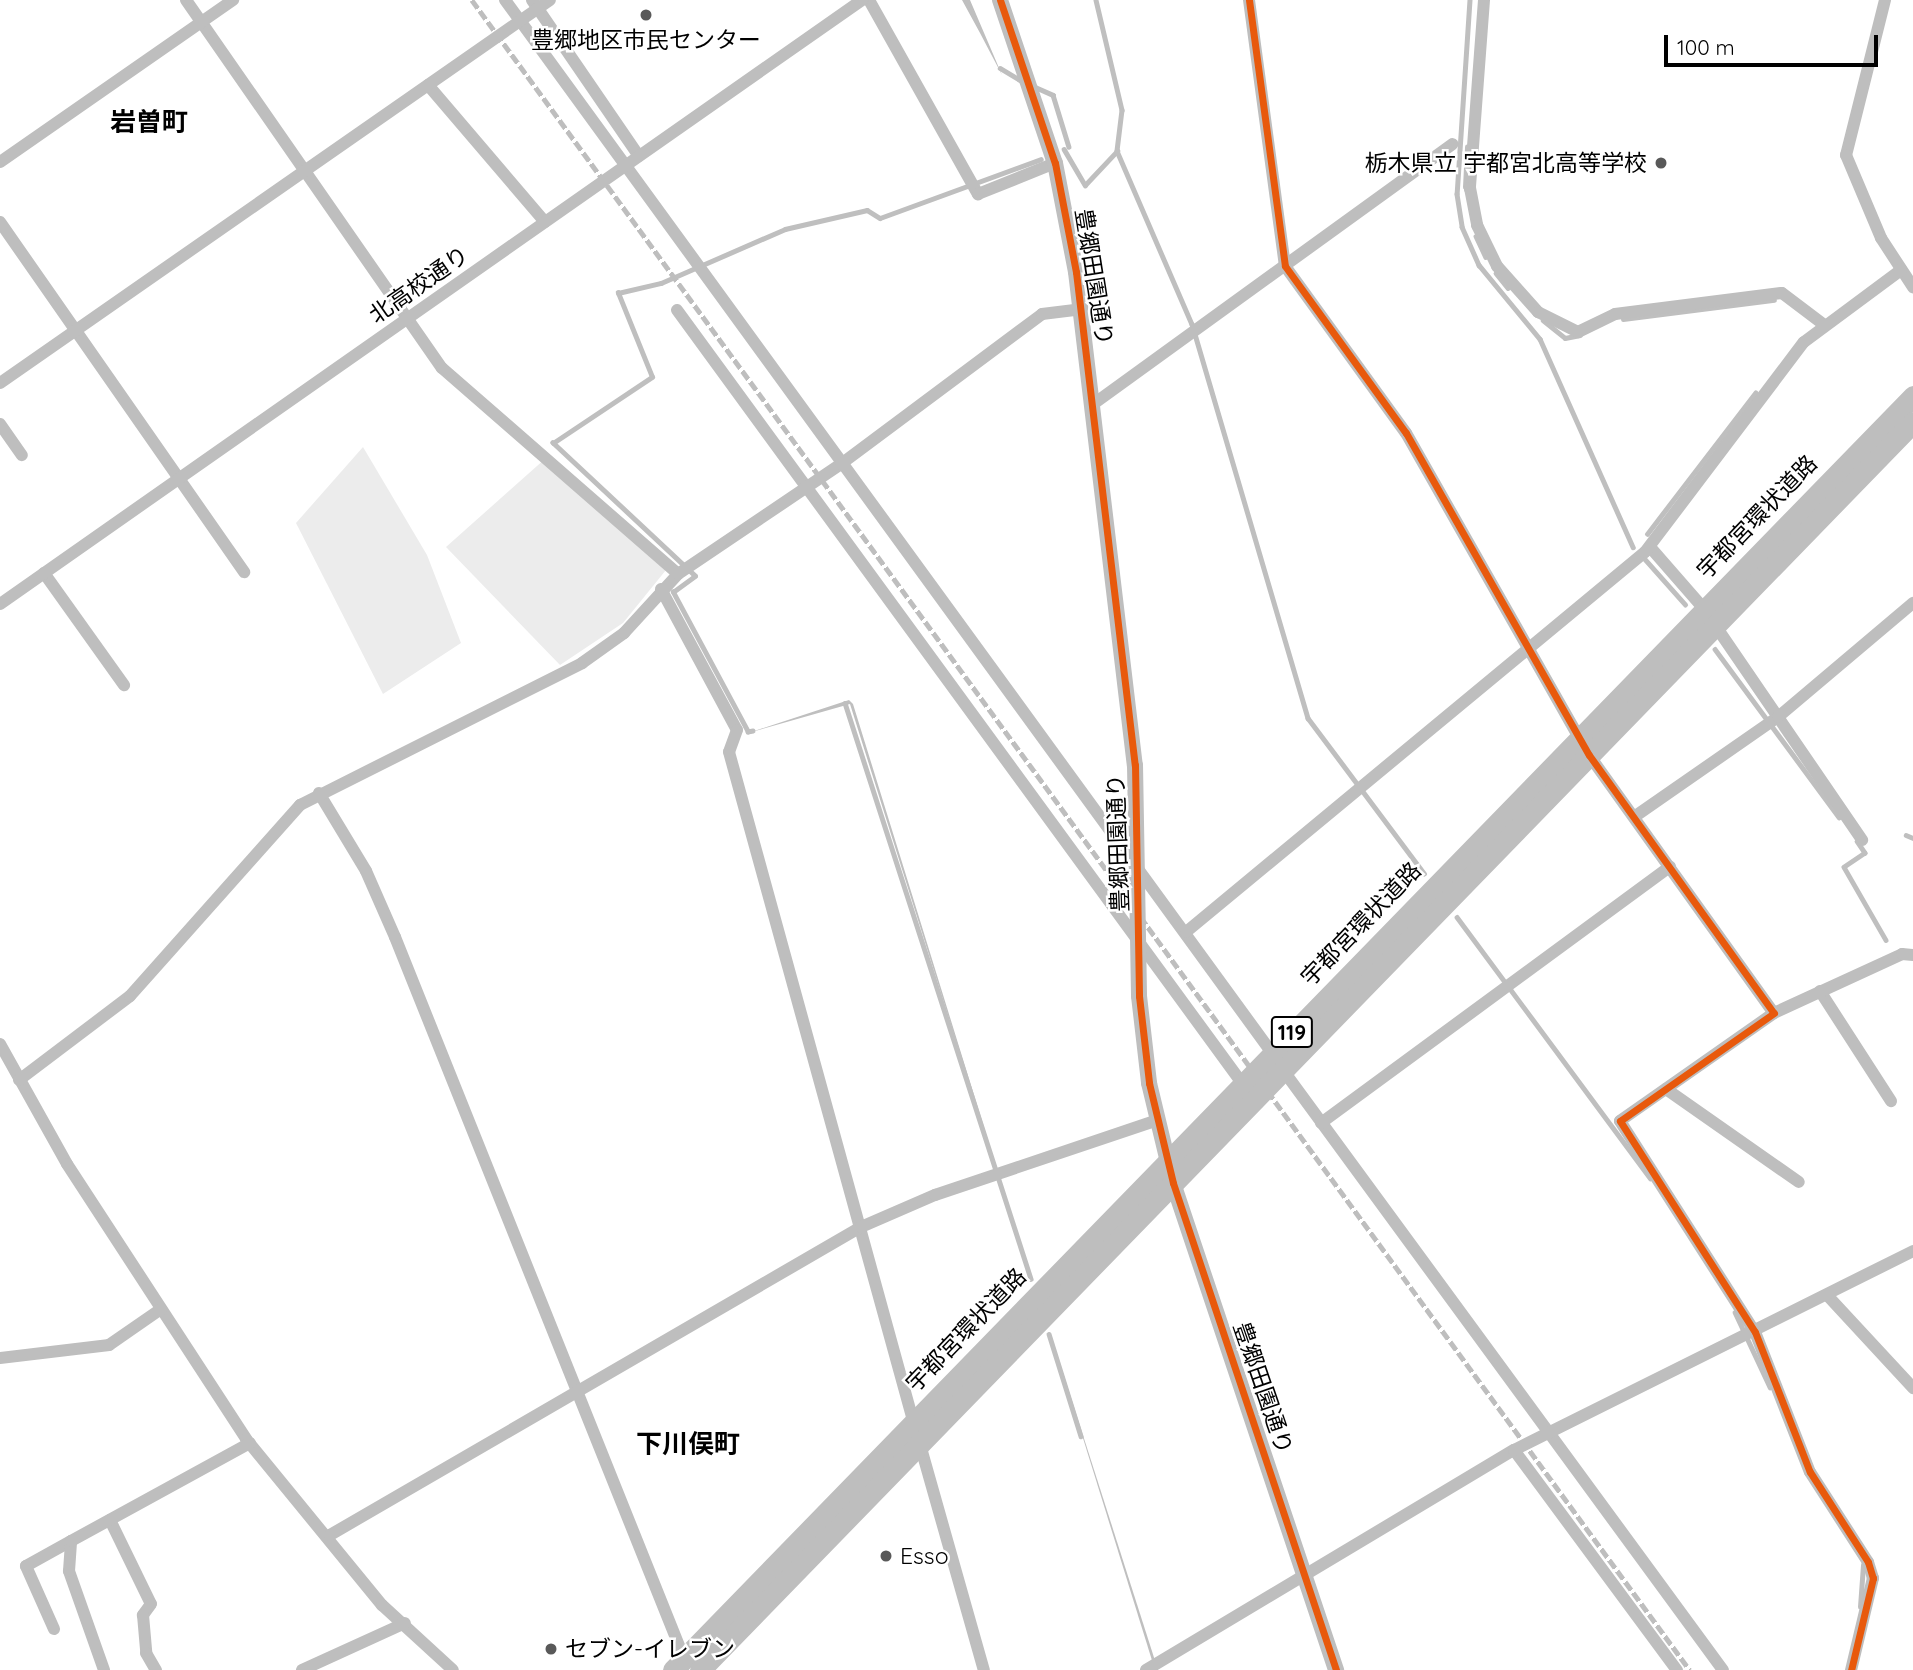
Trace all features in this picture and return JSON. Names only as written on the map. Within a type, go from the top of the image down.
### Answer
[{"type":"highway","name":"宇都宮環状道路","points":[[686,1666],[919,1444],[1173,1183],[1278,1062],[1709,617],[1913,396]]},
{"type":"highway","name":"宇都宮環状道路","points":[[1709,617],[1913,422]]},
{"type":"highway","name":"宇都宮環状道路","points":[[686,1666],[914,1422],[1242,1083],[1278,1062]]},
{"type":"street","points":[[186,0],[307,169],[442,368],[678,574]]},
{"type":"street","points":[[0,162],[233,0]]},
{"type":"street","points":[[505,0],[623,167],[1140,869],[1321,1123],[1723,1670]]},
{"type":"street","points":[[0,383],[520,21],[535,4],[550,0]]},
{"type":"street","name":"北高校通り","points":[[0,604],[862,0]]},
{"type":"street","points":[[869,0],[978,194],[1055,163]]},
{"type":"street","name":"豊郷田園通り","points":[[1000,0],[1055,163],[1081,309],[1135,765],[1140,869],[1140,1026],[1157,1120],[1173,1183],[1336,1670]]},
{"type":"street","points":[[1249,0],[1285,266],[1405,433],[1584,746],[1774,1013]]},
{"type":"street","points":[[1484,0],[1470,188],[1477,225],[1497,266],[1538,312],[1578,332],[1615,314],[1782,293],[1823,324]]},
{"type":"street","points":[[1885,0],[1846,155],[1861,197],[1913,287]]},
{"type":"street","points":[[535,4],[639,156]]},
{"type":"street","points":[[428,85],[545,222]]},
{"type":"street","points":[[1092,405],[1452,144]]},
{"type":"street","points":[[0,222],[244,572]]},
{"type":"street","points":[[1186,932],[1650,547],[1823,324],[1902,270]]},
{"type":"street","points":[[19,1080],[130,996],[300,805],[318,793],[582,663],[624,633],[661,589],[678,574],[841,464],[1042,314],[1081,309]]},
{"type":"street","points":[[677,310],[1242,1083]]},
{"type":"street","points":[[0,425],[22,455]]},
{"type":"street","points":[[1650,547],[1709,617],[1862,840]]},
{"type":"street","points":[[44,573],[124,685]]},
{"type":"street","points":[[661,589],[737,730],[729,752],[919,1444],[984,1670]]},
{"type":"street","points":[[1634,817],[1778,717],[1913,603]]},
{"type":"street","points":[[318,793],[366,871],[395,937],[686,1666]]},
{"type":"street","points":[[1321,1123],[1670,867]]},
{"type":"street","points":[[1851,1670],[1873,1578],[1810,1472],[1755,1332],[1620,1121],[1774,1013],[1902,954],[1913,955]]},
{"type":"street","points":[[1820,991],[1891,1101]]},
{"type":"street","points":[[0,1044],[19,1080],[161,1309],[250,1443],[330,1535],[382,1605],[405,1623],[453,1670]]},
{"type":"street","points":[[1666,1089],[1799,1182]]},
{"type":"street","points":[[330,1535],[578,1394],[861,1227],[935,1195],[1157,1120]]},
{"type":"street","points":[[1146,1670],[1304,1573],[1514,1450],[1913,1251]]},
{"type":"street","points":[[1827,1295],[1913,1388]]},
{"type":"street","points":[[0,1358],[109,1345],[161,1309]]},
{"type":"street","points":[[54,1629],[26,1566],[250,1443]]},
{"type":"street","points":[[1514,1450],[1677,1670]]},
{"type":"street","points":[[110,1520],[151,1604],[143,1615],[146,1653],[156,1670]]},
{"type":"street","points":[[71,1541],[69,1571],[104,1670]]},
{"type":"street","points":[[302,1670],[405,1623]]},
{"type":"shaded area","points":[[962,0],[970,0],[1002,75],[980,33]]},
{"type":"shaded area","points":[[363,447],[427,555],[461,643],[383,694],[296,523]]},
{"type":"shaded area","points":[[546,458],[666,570],[623,623],[560,665],[446,547]]},
{"type":"shaded area","points":[[849,700],[853,704],[1031,1279],[850,704],[748,733]]},
{"type":"shaded area","points":[[1050,1332],[1158,1670],[1155,1670]]},
{"type":"waterway","points":[[1096,0],[1122,110],[1117,151]]},
{"type":"waterway","points":[[1470,0],[1457,194],[1462,227],[1479,265],[1540,339],[1633,547]]},
{"type":"waterway","points":[[1000,68],[1022,81]]},
{"type":"waterway","points":[[1033,86],[1053,95],[1069,147]]},
{"type":"waterway","points":[[1465,187],[1467,147]]},
{"type":"waterway","points":[[1064,149],[1085,185],[1117,151],[1192,324],[1308,718],[1424,873]]},
{"type":"waterway","points":[[753,731],[748,732],[673,592],[695,576],[553,443],[652,377],[618,293],[661,283],[785,229],[867,210],[880,218],[1041,159]]},
{"type":"waterway","points":[[1476,236],[1486,257]]},
{"type":"waterway","points":[[1496,273],[1508,288]]},
{"type":"waterway","points":[[1623,319],[1774,300]]},
{"type":"waterway","points":[[1543,320],[1565,338],[1580,335]]},
{"type":"waterway","points":[[1647,534],[1755,393]]},
{"type":"waterway","points":[[1644,558],[1685,604]]},
{"type":"waterway","points":[[1715,649],[1839,817]]},
{"type":"waterway","points":[[845,703],[1031,1279]]},
{"type":"waterway","points":[[1906,835],[1913,838]]},
{"type":"waterway","points":[[1857,841],[1865,853],[1844,867],[1886,940]]},
{"type":"waterway","points":[[1457,917],[1650,1178]]},
{"type":"waterway","points":[[1735,1312],[1770,1387]]},
{"type":"waterway","points":[[1049,1334],[1081,1436]]},
{"type":"waterway","points":[[1860,1607],[1863,1565]]},
{"type":"railway","points":[[472,0],[1690,1670]]},
{"type":"cycle path","points":[[1000,0],[1055,163],[1076,272],[1135,765],[1139,996],[1149,1083],[1173,1183],[1336,1670]]},
{"type":"cycle path","points":[[1249,0],[1285,266],[1406,433],[1589,755],[1774,1013],[1620,1121],[1755,1332],[1810,1472],[1868,1562],[1873,1578],[1851,1670]]},
{"type":"place","name":"豊郷地区市民センター","points":[[646,15]]},
{"type":"place","name":"栃木県立 宇都宮北高等学校","points":[[1661,163]]},
{"type":"place","name":"Esso","points":[[886,1556]]},
{"type":"place","name":"セブン-イレブン","points":[[551,1649]]},
{"type":"district","name":"岩曽町","points":[[149,122]]},
{"type":"district","name":"下川俣町","points":[[688,1444]]}]
